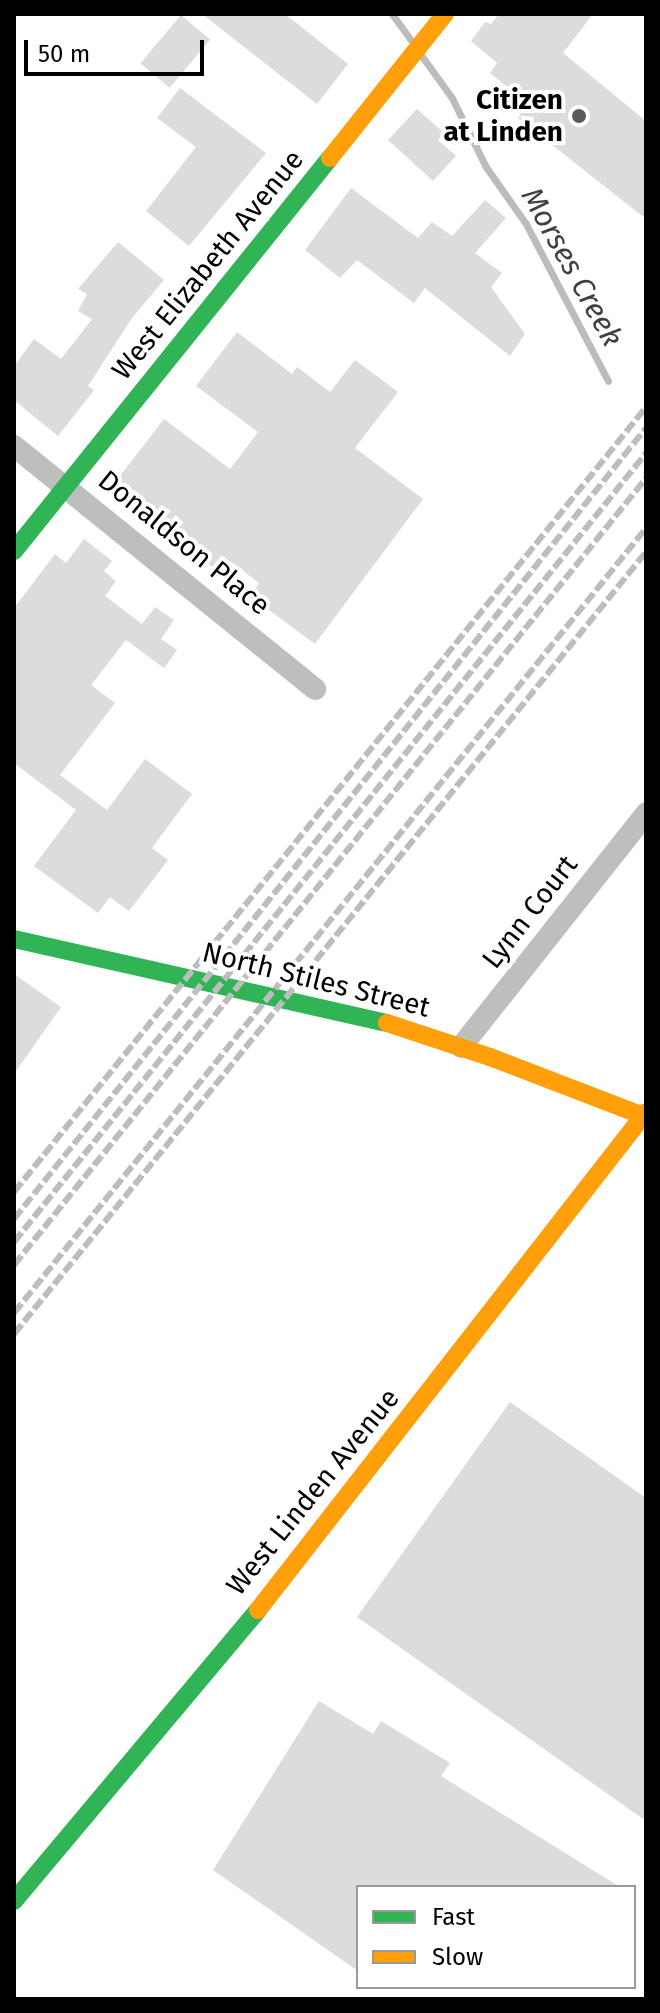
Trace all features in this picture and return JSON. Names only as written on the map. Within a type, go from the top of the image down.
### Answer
[{"type":"street","name":"West Elizabeth Avenue","points":[[14,551],[445,14]]},
{"type":"street","name":"Donaldson Place","points":[[14,446],[315,689]]},
{"type":"street","name":"Lynn Court","points":[[461,1047],[646,814]]},
{"type":"street","name":"North Stiles Street","points":[[14,939],[361,1014],[461,1047],[645,1115]]},
{"type":"street","name":"West Linden Avenue","points":[[14,1901],[269,1597],[645,1115]]},
{"type":"building","points":[[202,14],[285,14],[348,64],[317,104]]},
{"type":"building","name":"Citizen at Linden","points":[[499,14],[593,14],[563,53],[646,121],[646,219],[518,118],[521,115],[514,108],[517,103],[506,94],[510,89],[490,73],[497,63],[471,41],[485,22],[491,24]]},
{"type":"building","points":[[181,15],[210,39],[170,88],[141,63]]},
{"type":"building","points":[[180,88],[266,153],[189,246],[146,211],[196,147],[157,118]]},
{"type":"building","points":[[417,109],[444,133],[438,140],[456,156],[433,181],[388,140]]},
{"type":"building","points":[[351,188],[418,238],[432,222],[452,236],[485,200],[506,218],[475,253],[502,273],[491,287],[525,334],[510,356],[425,288],[414,303],[357,260],[340,278],[305,250]]},
{"type":"building","points":[[118,242],[164,280],[132,318],[88,386],[94,390],[58,436],[14,400],[14,366],[34,339],[61,359],[92,319],[78,311],[87,294],[78,289]]},
{"type":"building","points":[[237,332],[292,374],[297,367],[330,392],[355,360],[398,392],[355,448],[423,499],[315,644],[250,596],[259,583],[230,561],[220,573],[110,489],[164,419],[230,469],[258,432],[196,386]]},
{"type":"building","points":[[84,539],[112,561],[104,571],[116,581],[105,596],[142,624],[155,607],[174,620],[161,639],[177,650],[164,668],[126,640],[91,685],[115,703],[60,775],[107,810],[145,759],[192,794],[152,848],[168,860],[129,911],[110,897],[98,913],[34,866],[76,810],[14,763],[14,608],[55,554],[66,563]]},
{"type":"building","points":[[14,974],[61,1007],[14,1074]]},
{"type":"building","points":[[510,1402],[646,1498],[646,1821],[357,1617]]},
{"type":"building","points":[[319,1701],[373,1734],[381,1721],[450,1763],[441,1776],[617,1885],[356,1885],[356,1970],[213,1870]]},
{"type":"waterway","name":"Morses Creek","points":[[392,14],[412,42]]},
{"type":"waterway","name":"Morses Creek","points":[[421,55],[452,98],[486,167],[526,224],[608,381]]},
{"type":"railway","points":[[14,1192],[646,407]]},
{"type":"railway","points":[[14,1219],[646,428]]},
{"type":"railway","points":[[14,1242],[646,453]]},
{"type":"railway","points":[[14,1265],[646,478]]},
{"type":"railway","points":[[14,1313],[646,528]]},
{"type":"railway","points":[[14,1334],[646,552]]},
{"type":"traffic: fast","points":[[14,551],[330,158]]},
{"type":"traffic: fast","points":[[14,939],[387,1023]]},
{"type":"traffic: fast","points":[[14,1901],[258,1610]]},
{"type":"traffic: slow","points":[[330,158],[445,14]]},
{"type":"traffic: slow","points":[[387,1023],[490,1057],[646,1117]]},
{"type":"traffic: slow","points":[[258,1610],[646,1112]]},
{"type":"place","name":"Citizen at Linden","points":[[579,116]]}]
